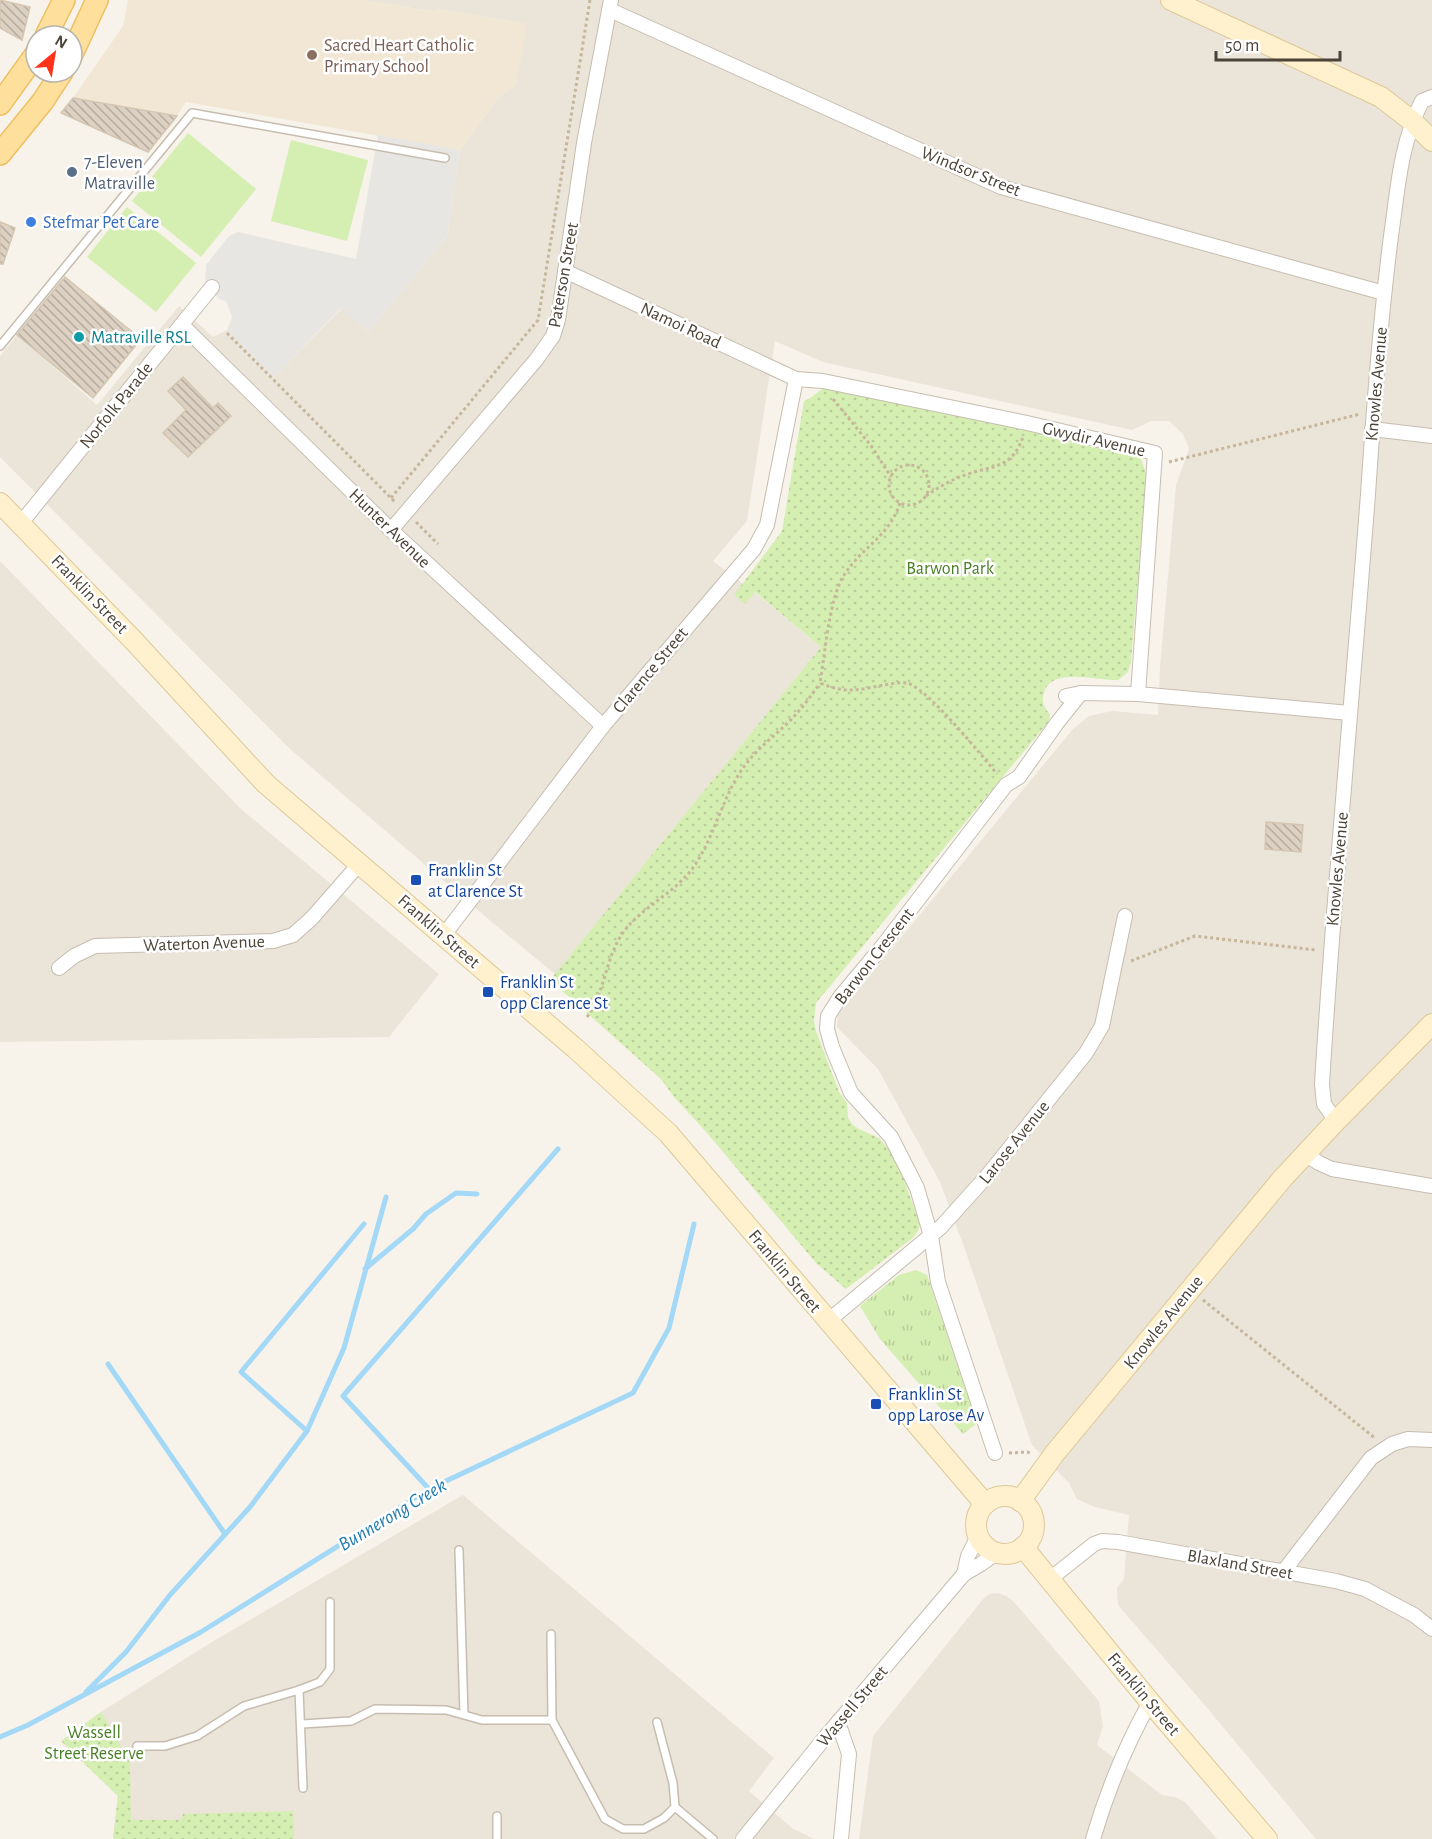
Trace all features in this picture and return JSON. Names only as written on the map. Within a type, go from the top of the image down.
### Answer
[{"type":"main road","points":[[52,24],[64,0]]},
{"type":"main road","points":[[84,29],[98,0]]},
{"type":"main road","points":[[0,104],[24,71]]},
{"type":"main road","points":[[0,154],[54,84]]},
{"type":"street","points":[[1171,0],[1382,98],[1432,141]]},
{"type":"street","name":"Paterson Street","points":[[391,530],[536,360],[553,336],[558,320],[584,143],[611,5]]},
{"type":"street","name":"Windsor Street","points":[[611,5],[1001,187],[1384,293]]},
{"type":"street","name":"Knowles Avenue","points":[[1020,1501],[1045,1466],[1190,1289],[1336,1121],[1324,1104],[1322,1094],[1330,951],[1384,293],[1402,153],[1422,101],[1432,97]]},
{"type":"street","name":"Namoi Road","points":[[565,271],[796,379]]},
{"type":"street","name":"Norfolk Parade","points":[[21,523],[212,287]]},
{"type":"street","name":"Hunter Avenue","points":[[182,325],[391,530],[603,726]]},
{"type":"street","name":"Gwydir Avenue","points":[[796,379],[832,383],[1027,423],[1155,453],[1138,694]]},
{"type":"street","name":"Clarence Street","points":[[444,935],[603,726],[754,549],[766,525],[796,379]]},
{"type":"street","points":[[1372,429],[1432,436]]},
{"type":"street","name":"Franklin Street","points":[[0,503],[134,640],[266,783],[576,1049],[668,1133],[986,1504]]},
{"type":"street","points":[[1066,696],[1081,693],[1138,694],[1350,713]]},
{"type":"street","name":"Barwon Crescent","points":[[995,1453],[938,1282],[931,1236],[917,1188],[891,1137],[851,1093],[832,1047],[827,1029],[828,1016],[840,997],[1006,785],[1019,777],[1081,693]]},
{"type":"street","name":"Waterton Avenue","points":[[58,968],[74,956],[95,946],[273,941],[293,935],[312,918],[360,863]]},
{"type":"street","name":"Larose Avenue","points":[[828,1321],[931,1236],[960,1207],[1086,1053],[1102,1026],[1125,916]]},
{"type":"street","points":[[1336,1121],[1432,1024]]},
{"type":"street","points":[[1305,1154],[1332,1169],[1432,1186]]},
{"type":"street","points":[[1283,1572],[1371,1458],[1408,1439],[1432,1440]]},
{"type":"street","points":[[1006,1497],[1020,1501],[1031,1515],[1033,1523],[1029,1541],[1012,1553],[996,1553],[987,1548],[978,1536],[976,1527],[980,1511],[986,1504],[1006,1497]]},
{"type":"street","name":"Wassell Street","points":[[964,1574],[968,1556],[978,1536]]},
{"type":"street","name":"Blaxland Street","points":[[1050,1579],[1083,1552],[1102,1541],[1118,1542],[1336,1581],[1365,1589],[1414,1615],[1432,1629]]},
{"type":"street","name":"Franklin Street","points":[[1023,1547],[1150,1702],[1267,1839]]},
{"type":"street","name":"Wassell Street","points":[[743,1839],[838,1722],[964,1574],[996,1553]]},
{"type":"street","points":[[1093,1839],[1105,1801],[1129,1742],[1150,1702]]},
{"type":"street","points":[[838,1722],[849,1754],[841,1839]]},
{"type":"lane","points":[[0,346],[192,113],[445,158]]},
{"type":"lane","points":[[459,1550],[464,1715]]},
{"type":"lane","points":[[137,1746],[165,1746],[197,1736],[244,1706],[320,1682],[330,1669],[330,1602]]},
{"type":"lane","points":[[551,1634],[552,1720],[605,1819],[623,1829],[644,1829],[664,1818],[675,1807],[674,1783],[657,1722]]},
{"type":"lane","points":[[299,1690],[303,1788]]},
{"type":"lane","points":[[302,1724],[351,1721],[375,1709],[446,1710],[482,1720],[552,1720]]},
{"type":"lane","points":[[675,1807],[713,1839]]},
{"type":"lane","points":[[497,1816],[497,1839]]},
{"type":"path","name":"Paterson Street","points":[[391,498],[538,320],[590,0]]},
{"type":"path","name":"Hunter Avenue","points":[[226,333],[438,544]]},
{"type":"path","points":[[832,383],[829,392],[831,396],[872,447],[891,477]]},
{"type":"path","points":[[1154,466],[1374,411]]},
{"type":"path","points":[[926,496],[929,487],[928,480],[926,474],[918,468],[903,466],[897,469],[891,477],[889,486],[893,497],[900,503],[915,504],[920,502],[942,484],[999,466],[1009,460],[1020,445],[1027,423]]},
{"type":"path","points":[[587,1017],[595,1006],[613,950],[624,931],[642,912],[668,894],[690,871],[705,849],[723,804],[746,764],[798,712],[820,683],[834,600],[841,580],[858,556],[885,532],[900,503]]},
{"type":"path","points":[[820,683],[837,690],[850,691],[899,683],[912,684],[953,722],[1006,785]]},
{"type":"path","points":[[1114,968],[1195,936],[1330,951]]},
{"type":"path","points":[[1190,1289],[1387,1448]]},
{"type":"path","points":[[995,1453],[1028,1452],[1045,1466]]},
{"type":"shaded area","name":"Sacred Heart Catholic Primary School","points":[[128,0],[364,0],[527,24],[516,84],[497,99],[460,150],[186,102],[177,116],[73,98],[123,26]]},
{"type":"shaded area","points":[[364,0],[1432,0],[1432,1839],[1316,1839],[1118,1605],[1117,1588],[1124,1579],[1129,1515],[1095,1507],[1077,1499],[1069,1483],[1032,1445],[940,1182],[878,1069],[837,1027],[838,1014],[1073,729],[1089,716],[1112,711],[1158,715],[1176,485],[1189,449],[1183,434],[1169,421],[1151,421],[1132,430],[823,362],[775,341],[747,521],[713,561],[821,647],[555,974],[290,749],[0,457],[0,356],[17,335],[97,405],[179,306],[213,337],[227,330],[274,377],[342,308],[368,332],[447,237],[460,150],[497,99],[516,84],[526,24]]},
{"type":"shaded area","points":[[378,135],[460,150],[447,237],[368,332],[341,308],[274,377],[227,330],[232,317],[226,301],[221,300],[205,285],[206,265],[229,236],[238,232],[356,259]]},
{"type":"shaded area","points":[[0,561],[241,809],[439,974],[389,1037],[0,1042]]},
{"type":"shaded area","points":[[463,1495],[774,1758],[749,1791],[792,1828],[814,1839],[113,1839],[118,1796],[61,1741],[101,1712],[202,1648]]},
{"type":"shaded area","points":[[998,1593],[1014,1602],[1099,1701],[1103,1726],[1097,1745],[1162,1795],[1175,1797],[1185,1802],[1217,1839],[859,1839],[873,1736],[984,1598]]},
{"type":"green space","points":[[188,133],[256,189],[201,257],[132,201]]},
{"type":"green space","points":[[291,140],[368,160],[347,241],[271,221]]},
{"type":"green space","points":[[127,207],[196,263],[156,312],[87,257]]},
{"type":"green space","name":"Barwon Park","points":[[826,387],[1128,452],[1141,459],[1147,476],[1131,661],[1128,672],[1118,680],[1065,677],[1048,685],[1043,702],[1050,714],[1049,721],[816,1003],[814,1021],[816,1031],[839,1092],[847,1103],[848,1118],[859,1129],[879,1138],[890,1151],[903,1177],[920,1224],[914,1237],[846,1289],[816,1263],[661,1079],[550,980],[821,647],[755,592],[745,604],[734,595],[782,531],[804,401]]},
{"type":"green space","points":[[916,1270],[927,1275],[977,1423],[963,1434],[880,1339],[860,1306],[899,1275]]},
{"type":"green space","name":"Wassell Street Reserve","points":[[101,1712],[130,1763],[131,1820],[182,1820],[183,1814],[293,1811],[294,1839],[113,1839],[118,1796],[61,1741]]},
{"type":"building","points":[[0,0],[30,7],[24,24],[22,40],[0,28]]},
{"type":"building","points":[[73,98],[177,116],[148,152],[61,113]]},
{"type":"building","points":[[0,222],[15,228],[3,264],[0,264]]},
{"type":"building","name":"Matraville RSL","points":[[65,277],[141,339],[93,398],[17,335]]},
{"type":"building","points":[[183,377],[213,408],[218,403],[231,416],[188,457],[163,433],[186,410],[168,391]]},
{"type":"building","points":[[1266,822],[1303,825],[1301,852],[1265,849]]},
{"type":"waterway","points":[[429,1489],[343,1396],[558,1149]]},
{"type":"waterway","points":[[365,1269],[413,1229],[426,1214],[456,1193],[477,1194]]},
{"type":"waterway","points":[[86,1692],[126,1652],[170,1595],[250,1507],[307,1431],[344,1348],[386,1197]]},
{"type":"waterway","points":[[307,1431],[241,1372],[364,1224]]},
{"type":"waterway","name":"Bunnerong Creek","points":[[0,1737],[28,1725],[201,1632],[429,1489],[633,1393],[669,1328],[694,1224]]},
{"type":"waterway","points":[[108,1364],[225,1534]]},
{"type":"place","name":"Sacred Heart Catholic Primary School","points":[[312,55]]},
{"type":"place","name":"7-Eleven Matraville","points":[[72,172]]},
{"type":"place","name":"Stefmar Pet Care","points":[[31,222]]},
{"type":"place","name":"Matraville RSL","points":[[79,337]]},
{"type":"place","name":"Franklin St at Clarence St","points":[[416,880]]},
{"type":"place","name":"Franklin St opp Clarence St","points":[[488,992]]},
{"type":"place","name":"Franklin St opp Larose Av","points":[[876,1404]]}]
